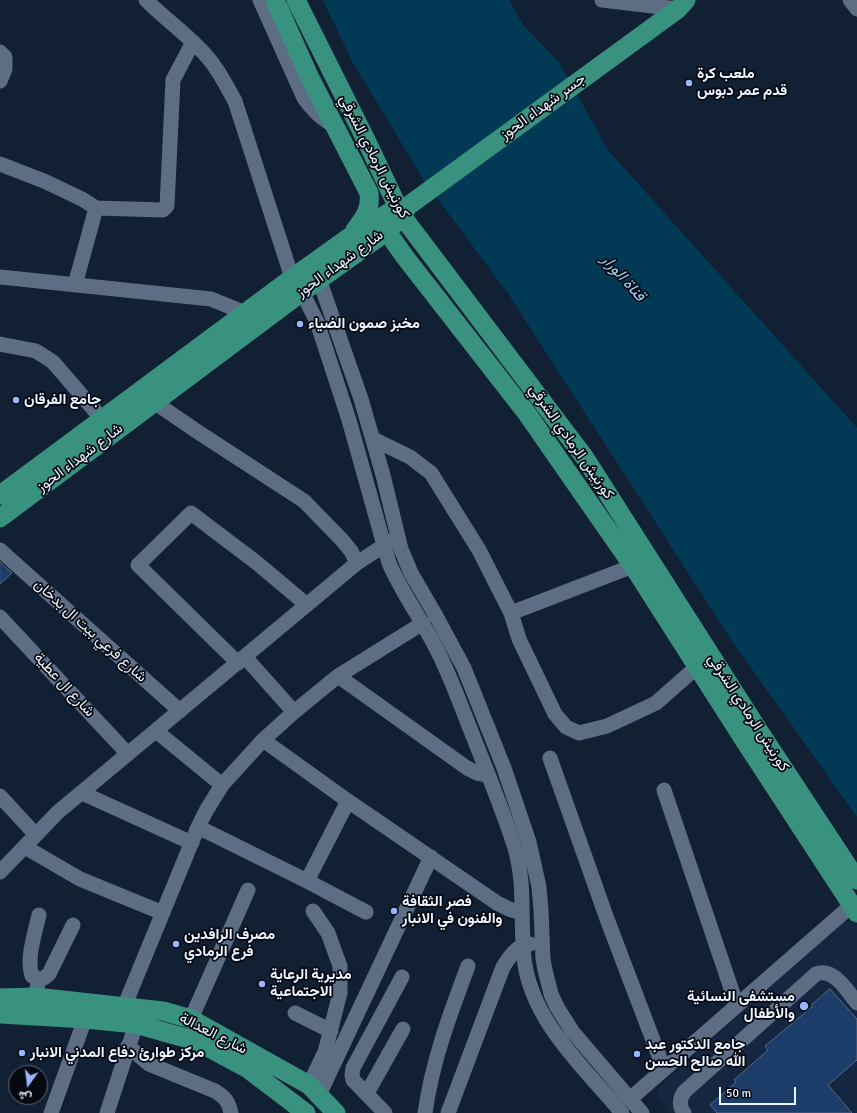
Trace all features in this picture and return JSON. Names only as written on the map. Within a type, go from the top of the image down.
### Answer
[{"type":"main road","name":"كورنيش الرمادي الشرقي","points":[[275,0],[310,76],[369,194],[370,201],[367,213],[356,243]]},
{"type":"main road","name":"كورنيش الرمادي الشرقي","points":[[296,0],[402,210],[585,458],[854,909]]},
{"type":"main road","name":"جسر شهداء الحوز","points":[[402,210],[682,4],[701,0]]},
{"type":"main road","points":[[350,154],[368,144]]},
{"type":"main road","name":"شارع شهداء الحوز","points":[[0,518],[154,402],[297,285],[402,210]]},
{"type":"main road","name":"كورنيش الرمادي الشرقي","points":[[382,225],[405,257],[528,415],[633,566],[698,666],[752,736],[857,880]]},
{"type":"main road","points":[[356,243],[368,247],[381,246],[394,249],[405,257]]},
{"type":"main road","name":"شارع شهداء الحوز","points":[[0,495],[244,313],[297,285],[319,279],[356,243]]},
{"type":"main road","name":"شارع العدالة","points":[[0,998],[35,998],[163,1011],[191,1019],[314,1090],[336,1113]]},
{"type":"main road","name":"شارع العدالة","points":[[0,1014],[86,1019],[136,1024],[196,1041],[248,1070],[306,1113]]},
{"type":"street","points":[[146,0],[193,42],[210,60],[235,102],[297,285],[318,322],[347,412],[383,545],[392,571],[423,623],[448,674],[514,845],[518,859],[522,886],[524,958],[528,979],[535,1000],[541,1012],[568,1049],[622,1113]]},
{"type":"street","points":[[260,0],[304,98],[312,110],[323,120],[336,127]]},
{"type":"street","points":[[602,0],[682,4]]},
{"type":"street","points":[[850,0],[857,9]]},
{"type":"street","points":[[0,164],[44,182],[96,208],[163,210],[167,206],[173,80],[193,42]]},
{"type":"street","points":[[0,52],[5,57],[5,69],[0,80]]},
{"type":"street","points":[[75,285],[96,208]]},
{"type":"street","points":[[0,277],[210,299],[244,313]]},
{"type":"street","points":[[319,279],[348,360],[373,439],[398,538],[411,573],[464,668],[514,797],[529,842],[535,864],[541,910],[545,970],[551,994],[572,1031],[642,1113]]},
{"type":"street","points":[[0,344],[36,351],[52,362],[114,433]]},
{"type":"street","points":[[154,402],[304,501],[342,540],[351,551],[357,563]]},
{"type":"street","points":[[373,439],[410,457],[431,473],[479,550],[511,613],[519,639],[555,714],[566,727],[579,733],[606,726],[656,703],[698,666]]},
{"type":"street","points":[[294,712],[242,660],[138,565],[191,513],[257,562],[307,606]]},
{"type":"street","points":[[1,868],[25,847],[58,812],[357,563],[383,545],[398,538]]},
{"type":"street","name":"شارع فرعي بيت ال بدخان","points":[[0,550],[180,711]]},
{"type":"street","points":[[511,613],[633,566]]},
{"type":"street","name":"شارع ال عطية","points":[[0,617],[128,754]]},
{"type":"street","points":[[124,1007],[198,827],[222,785],[263,740],[338,676],[423,623]]},
{"type":"street","points":[[338,676],[467,768],[477,773],[488,775]]},
{"type":"street","points":[[156,731],[222,785]]},
{"type":"street","points":[[263,740],[348,801],[497,903],[522,913]]},
{"type":"street","points":[[550,758],[607,918],[664,1069]]},
{"type":"street","points":[[664,790],[737,1006]]},
{"type":"street","points":[[82,793],[192,843]]},
{"type":"street","points":[[0,796],[36,835]]},
{"type":"street","points":[[307,881],[348,801]]},
{"type":"street","points":[[198,827],[366,912]]},
{"type":"street","points":[[25,847],[80,879],[163,913]]},
{"type":"street","points":[[314,1090],[431,857]]},
{"type":"street","points":[[191,1019],[248,890]]},
{"type":"street","points":[[630,1099],[737,1006],[854,909]]},
{"type":"street","points":[[313,911],[328,933],[340,966],[340,993],[314,1090]]},
{"type":"street","points":[[39,915],[30,959],[32,976],[39,979],[44,978],[49,974],[73,925]]},
{"type":"street","points":[[448,1113],[500,974],[512,954],[517,949],[523,945],[542,942]]},
{"type":"street","points":[[425,1113],[427,1096],[442,1035],[468,966]]},
{"type":"street","points":[[684,1113],[680,1101],[684,1092],[816,974],[824,972],[834,976],[857,1003]]},
{"type":"street","points":[[385,1113],[353,1080],[352,1074],[353,1068],[402,977]]},
{"type":"street","points":[[35,998],[39,979]]},
{"type":"street","points":[[295,1013],[331,1031]]},
{"type":"street","points":[[51,1113],[86,1019]]},
{"type":"street","points":[[107,1113],[136,1024]]},
{"type":"street","points":[[367,1093],[403,1029]]},
{"type":"street","points":[[128,1046],[149,1064],[224,1096],[231,1113]]},
{"type":"shaded area","name":"مستشفى النسائية والأطفال","points":[[843,922],[855,922],[857,925],[857,1113],[669,1113],[658,1097],[659,1087]]},
{"type":"water","name":"قناة الورار","points":[[323,0],[509,0],[523,25],[559,62],[608,150],[857,428],[857,817],[732,641],[509,295],[423,179],[352,61]]},
{"type":"building","points":[[0,562],[12,573],[0,584]]},
{"type":"building","points":[[830,989],[857,1019],[857,1060],[828,1085],[852,1113],[717,1113],[710,1105],[736,1082],[734,1080],[768,1050],[765,1046],[813,1006],[812,1005]]},
{"type":"place","name":"ملعب كرة قدم عمر دبوس","points":[[689,83]]},
{"type":"place","name":"مخبز صمون الضياء","points":[[300,324]]},
{"type":"place","name":"جامع الفرقان","points":[[16,400]]},
{"type":"place","name":"فصر الثقافة والفنون في الانبار","points":[[394,911]]},
{"type":"place","name":"مصرف الرافدين فرع الرمادي","points":[[176,944]]},
{"type":"place","name":"مديرية الرعاية الاجتماعية","points":[[262,984]]},
{"type":"place","name":"مستشفى النسائية والأطفال","points":[[804,1006]]},
{"type":"place","name":"مركز طوارئ دفاع المدني الانبار","points":[[22,1053]]},
{"type":"place","name":"جامع الدكتور عبد الله صالح الحسن","points":[[637,1054]]}]
